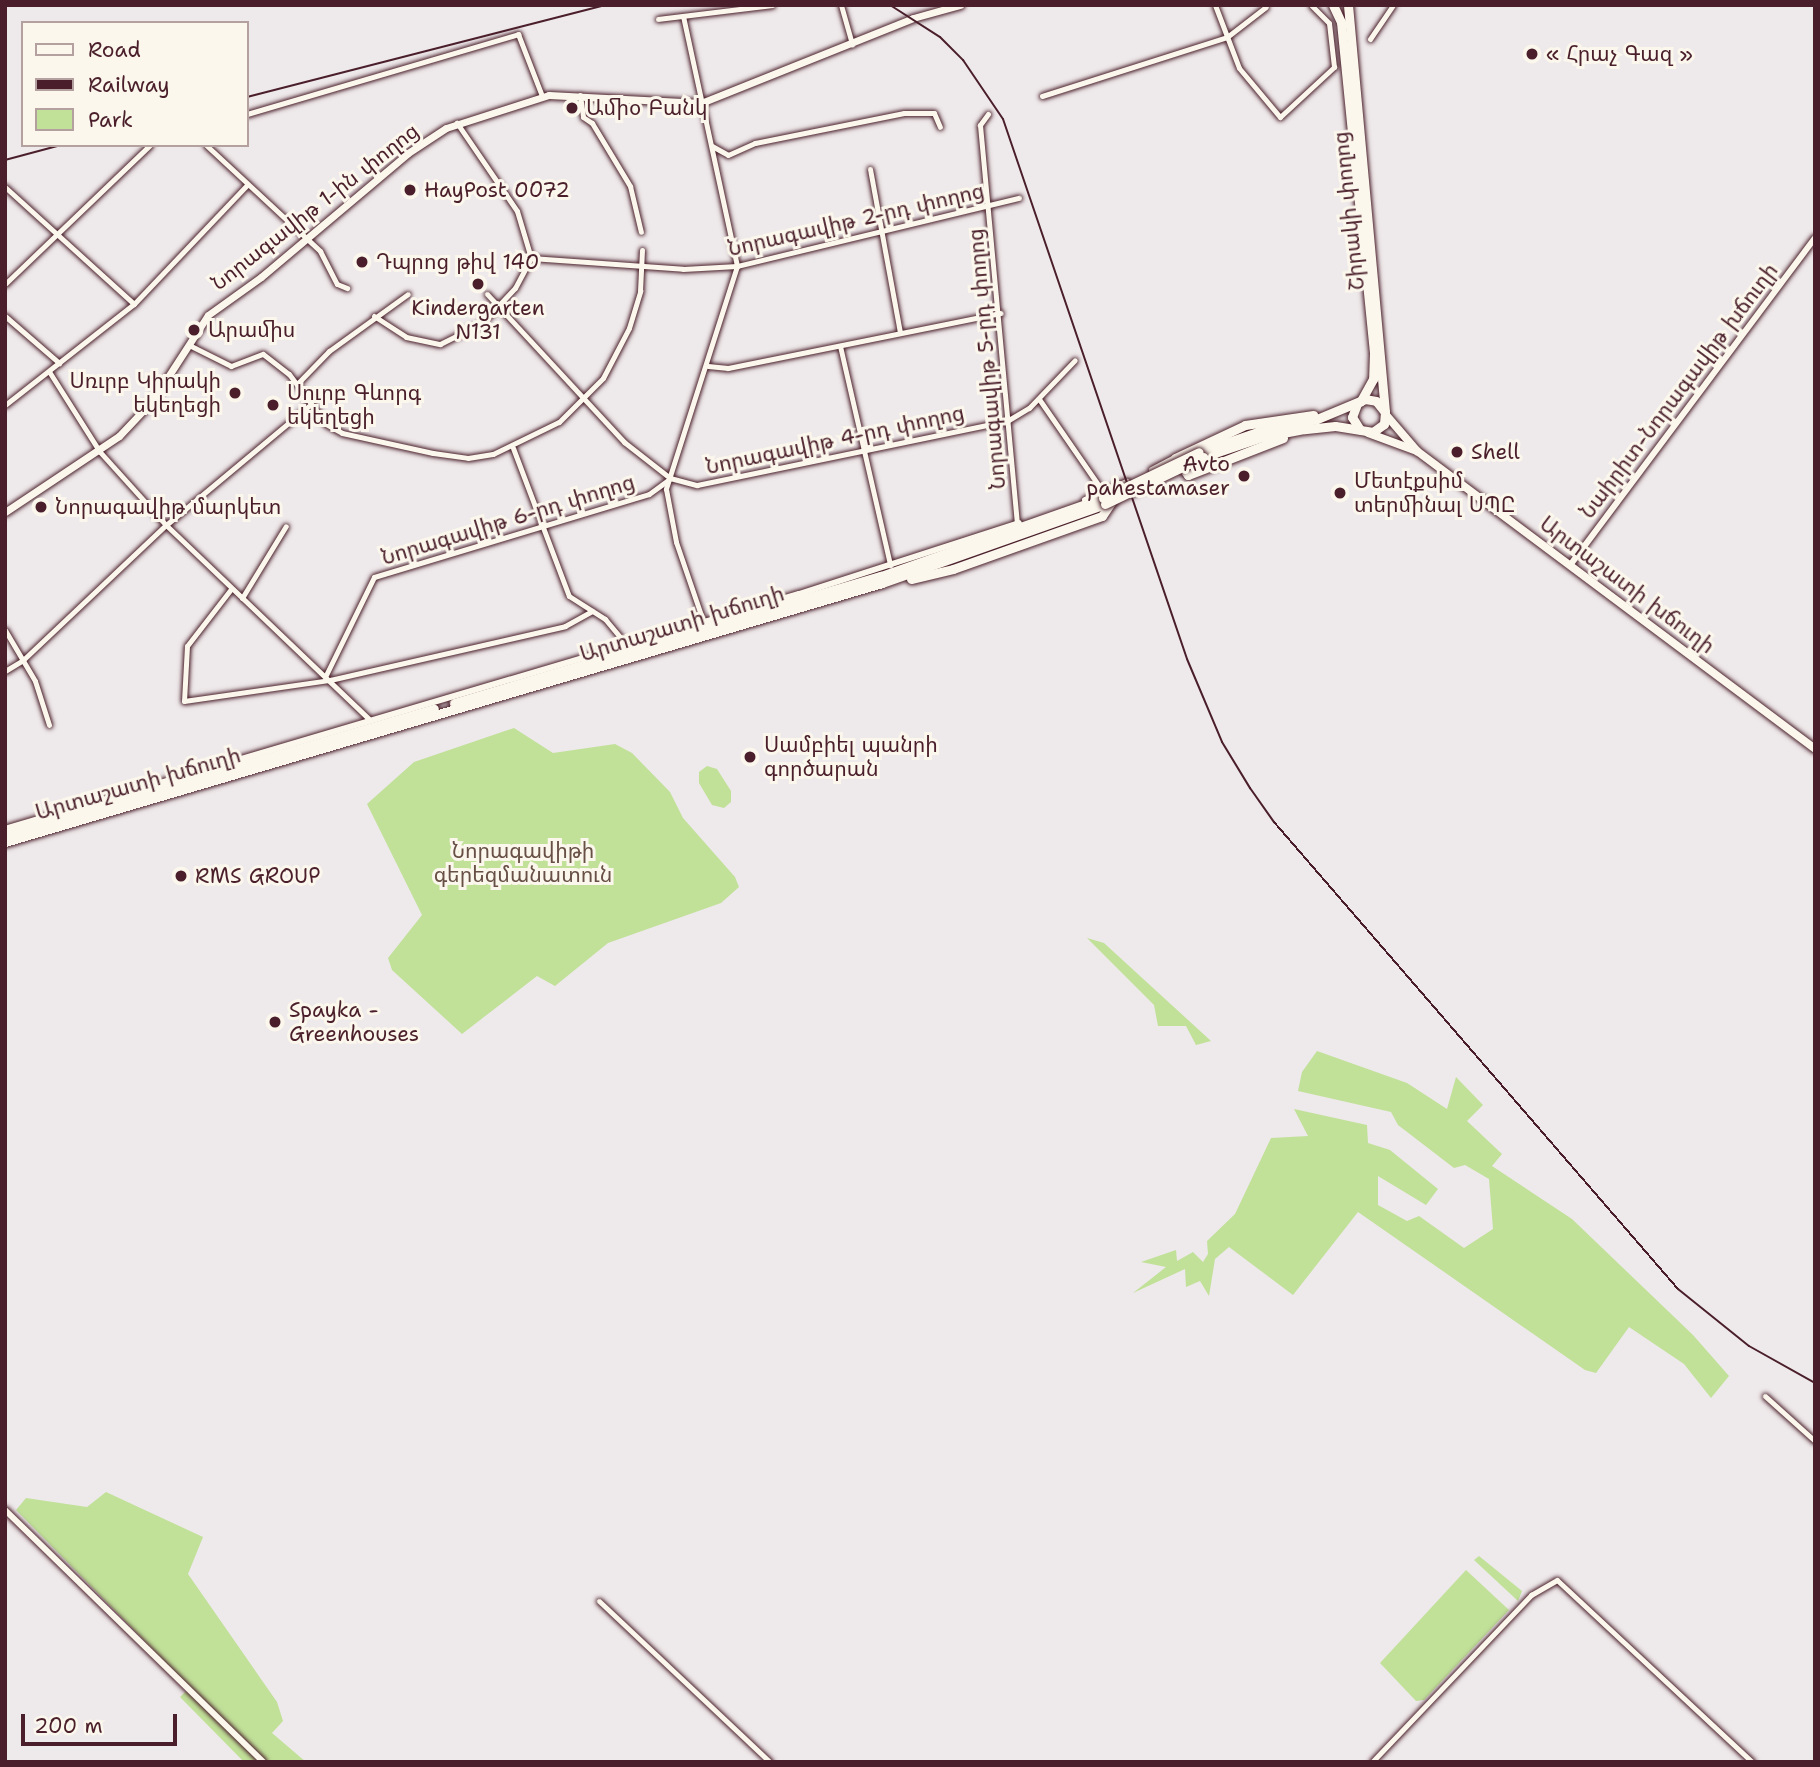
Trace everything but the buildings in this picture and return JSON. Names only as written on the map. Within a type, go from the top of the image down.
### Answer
[{"type":"highway","name":"Շիրակի փողոց","points":[[1333,5],[1340,22],[1374,353],[1373,379],[1358,403]]},
{"type":"highway","name":"Շիրակի փողոց","points":[[1348,5],[1386,414]]},
{"type":"highway","name":"Արտաշատի խճուղի","points":[[5,842],[882,583],[1257,432],[1337,413],[1358,403],[1376,401],[1386,414]]},
{"type":"highway","points":[[1358,403],[1352,420],[1364,432],[1381,428],[1386,414]]},
{"type":"highway","points":[[1325,426],[1257,446],[1188,475],[1175,458],[1245,425],[1337,413]]},
{"type":"highway","name":"Արտաշատի խճուղի","points":[[1201,455],[1262,437],[1325,426],[1364,432]]},
{"type":"highway","name":"Արտաշատի խճուղի","points":[[5,835],[868,580],[1044,523],[1104,494]]},
{"type":"highway","points":[[882,583],[953,569],[1102,516],[1112,501],[1104,494]]},
{"type":"main road","name":"Նորագավիթ 1-ին փողոց","points":[[5,512],[100,452],[153,400],[208,315],[306,240],[408,153],[457,123],[542,96],[580,94],[701,103],[913,18],[960,5]]},
{"type":"main road","name":"Արտաշատի խճուղի","points":[[1386,414],[1417,451],[1815,748]]},
{"type":"main road","name":"Արտաշատի խճուղի","points":[[1364,432],[1417,451]]},
{"type":"street","points":[[658,19],[772,5]]},
{"type":"street","points":[[841,5],[852,44]]},
{"type":"street","points":[[1215,5],[1239,68],[1280,117],[1334,67],[1329,23],[1311,5]]},
{"type":"street","points":[[1370,39],[1393,5]]},
{"type":"street","points":[[1042,96],[1227,37],[1266,7]]},
{"type":"street","name":"Նորագավիթ 6-րդ փողոց","points":[[683,16],[737,267],[666,496],[676,542],[702,621]]},
{"type":"street","points":[[248,114],[518,34],[542,96]]},
{"type":"street","points":[[580,94],[583,117],[592,123],[630,186],[641,232]]},
{"type":"street","points":[[712,146],[728,155],[755,144],[904,113],[934,113],[940,127]]},
{"type":"street","name":"Նորագավիթ 5-րդ փողոց","points":[[988,114],[980,125],[1001,313],[1007,421],[1017,524]]},
{"type":"street","points":[[374,316],[406,337],[440,344],[482,323],[498,308],[515,288],[531,258],[517,211],[457,123]]},
{"type":"street","points":[[5,284],[148,147]]},
{"type":"street","points":[[208,147],[320,251],[337,284],[347,288]]},
{"type":"street","points":[[870,169],[900,332]]},
{"type":"street","points":[[5,405],[35,378],[50,373],[134,304],[247,185]]},
{"type":"street","points":[[5,187],[134,304]]},
{"type":"street","name":"Նորագավիթ 2-րդ փողոց","points":[[531,258],[643,266],[737,267],[1020,198]]},
{"type":"street","name":"Նաիրիտ-Նորագավիթ խճուղի","points":[[1571,564],[1815,238]]},
{"type":"street","points":[[189,345],[231,366],[246,363],[253,354],[263,354],[297,384],[309,406],[342,433],[387,446],[468,458],[513,447],[559,422],[583,400],[616,359],[640,291],[642,250]]},
{"type":"street","name":"Նորագավիթ 4-րդ փողոց","points":[[487,293],[624,442],[670,478],[697,485],[1007,421],[1039,399],[1075,360]]},
{"type":"street","points":[[297,384],[329,351],[408,294]]},
{"type":"street","points":[[708,366],[728,368],[1001,313]]},
{"type":"street","points":[[5,316],[59,363]]},
{"type":"street","points":[[840,346],[890,565]]},
{"type":"street","points":[[50,373],[100,452],[166,525],[370,720]]},
{"type":"street","points":[[1039,399],[1104,494],[1175,458]]},
{"type":"street","points":[[5,671],[23,660],[166,525],[309,406]]},
{"type":"street","points":[[513,447],[569,596],[616,629],[627,645]]},
{"type":"street","name":"Նորագավիթ 6-րդ փողոց","points":[[328,677],[374,577],[649,494],[670,478]]},
{"type":"street","name":"Արտաշատի խճուղի","points":[[5,829],[890,565],[1104,494]]},
{"type":"street","points":[[242,598],[286,526]]},
{"type":"street","points":[[231,589],[187,646],[184,701],[328,677],[565,626],[592,611]]},
{"type":"street","points":[[5,630],[23,660],[49,725]]},
{"type":"street","points":[[1765,1396],[1815,1441]]},
{"type":"street","points":[[5,1510],[263,1762]]},
{"type":"street","points":[[1372,1762],[1531,1595],[1557,1580],[1752,1762]]},
{"type":"street","points":[[599,1601],[770,1762]]},
{"type":"green space","name":"Նորագավիթի գերեզմանատուն","points":[[514,728],[553,753],[615,744],[632,753],[670,792],[683,818],[735,877],[739,887],[721,903],[608,943],[555,986],[537,976],[462,1034],[392,970],[388,958],[422,915],[367,804],[414,762]]},
{"type":"green space","points":[[707,766],[717,769],[731,791],[731,802],[724,808],[712,805],[699,783],[699,772]]},
{"type":"green space","points":[[1087,938],[1104,943],[1211,1041],[1196,1045],[1186,1026],[1158,1026],[1154,1005]]},
{"type":"green space","points":[[1317,1051],[1407,1083],[1447,1109],[1456,1077],[1483,1105],[1467,1121],[1502,1154],[1492,1166],[1572,1219],[1693,1335],[1729,1376],[1711,1398],[1684,1364],[1629,1327],[1596,1373],[1585,1370],[1358,1212],[1293,1295],[1229,1247],[1215,1259],[1209,1296],[1200,1281],[1186,1287],[1185,1269],[1133,1293],[1166,1267],[1141,1262],[1176,1250],[1177,1261],[1193,1252],[1203,1262],[1208,1254],[1207,1241],[1235,1214],[1271,1138],[1308,1136],[1294,1109],[1367,1125],[1368,1143],[1390,1150],[1438,1189],[1426,1205],[1378,1176],[1378,1205],[1407,1221],[1419,1216],[1464,1248],[1493,1229],[1489,1179],[1465,1165],[1454,1168],[1398,1125],[1391,1112],[1298,1091],[1302,1072]]},
{"type":"green space","points":[[106,1492],[203,1537],[188,1574],[277,1702],[283,1721],[272,1733],[306,1762],[244,1762],[180,1697],[190,1687],[16,1510],[26,1498],[87,1507]]},
{"type":"green space","points":[[1479,1556],[1522,1591],[1518,1601],[1474,1560]]},
{"type":"green space","points":[[1466,1570],[1509,1610],[1424,1700],[1416,1701],[1380,1663]]},
{"type":"railway","points":[[248,97],[606,5]]},
{"type":"railway","points":[[890,5],[940,37],[963,60],[1003,119],[1187,659],[1222,742],[1250,788],[1274,822],[1678,1289],[1749,1346],[1815,1383]]},
{"type":"railway","points":[[5,160],[54,147]]},
{"type":"place","name":"« Հրաչ Գազ »","points":[[1532,54]]},
{"type":"place","name":"Ամիօ Բանկ","points":[[572,108]]},
{"type":"place","name":"HayPost 0072","points":[[410,190]]},
{"type":"place","name":"Դպրոց թիվ 140","points":[[362,262]]},
{"type":"place","name":"Kindergarten N131","points":[[478,284]]},
{"type":"place","name":"Արամիս","points":[[194,330]]},
{"type":"place","name":"Սռւրբ Կիրակի եկեղեցի","points":[[235,393]]},
{"type":"place","name":"Սուրբ Գևորգ եկեղեցի","points":[[273,405]]},
{"type":"place","name":"Shell","points":[[1457,452]]},
{"type":"place","name":"Avto pahestamaser","points":[[1244,476]]},
{"type":"place","name":"Մետէքսիմ տերմինալ ՍՊԸ","points":[[1340,493]]},
{"type":"place","name":"Նորագավիթ մարկետ","points":[[41,507]]},
{"type":"place","name":"Սամբիել պանրի գործարան","points":[[750,757]]},
{"type":"place","name":"RMS GROUP","points":[[181,876]]},
{"type":"place","name":"Spayka - Greenhouses","points":[[275,1022]]}]
